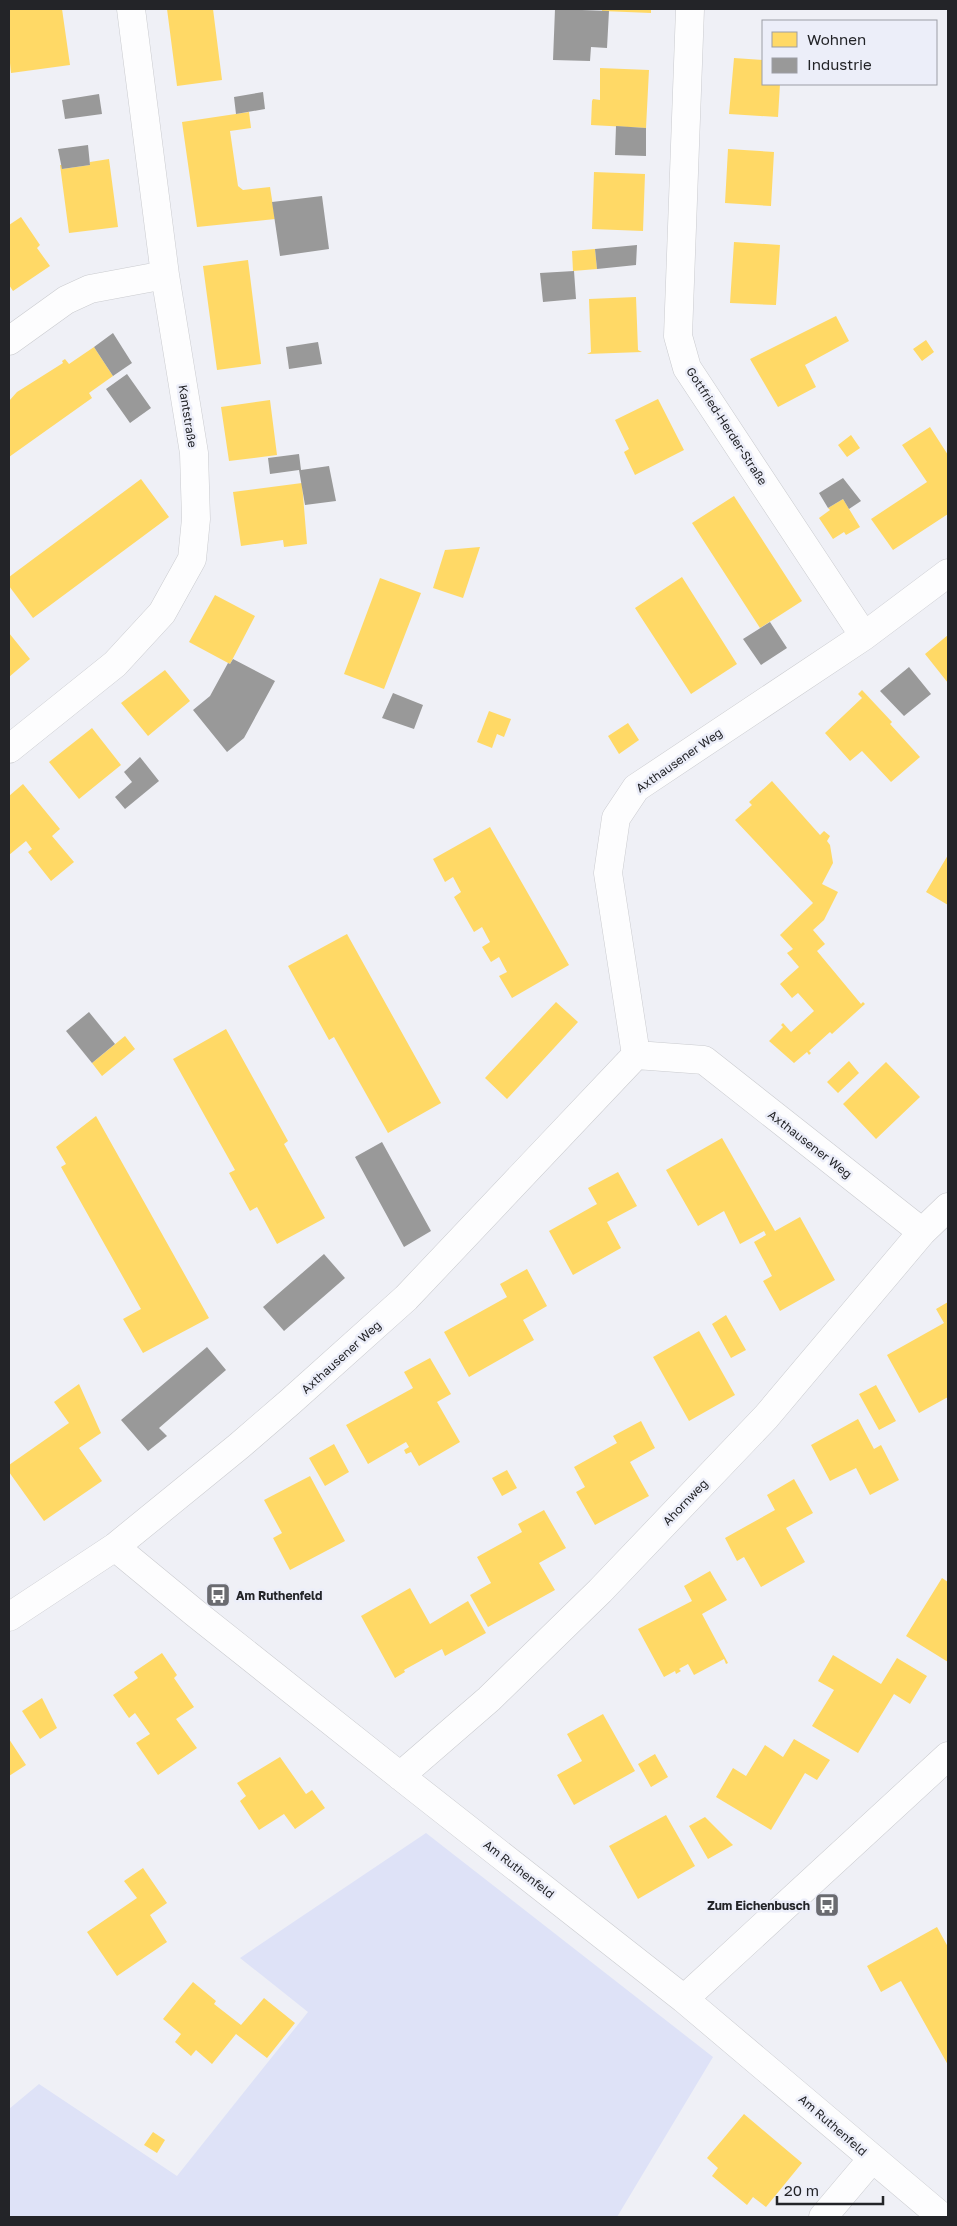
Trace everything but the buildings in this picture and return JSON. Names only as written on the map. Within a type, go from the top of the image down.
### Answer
[{"type":"street","name":"Kantstraße","points":[[9,749],[115,664],[162,613],[192,559],[196,518],[194,453],[165,275],[131,9]]},
{"type":"street","name":"Gottfried-Herder-Straße","points":[[690,9],[678,336],[687,368],[864,636]]},
{"type":"street","points":[[9,341],[66,300],[90,289],[165,275]]},
{"type":"street","name":"Axthausener Weg","points":[[636,1055],[608,873],[616,818],[636,788],[864,636],[948,574]]},
{"type":"street","name":"Axthausener Weg","points":[[636,1055],[704,1060],[922,1232]]},
{"type":"street","name":"Axthausener Weg","points":[[9,1617],[115,1546],[239,1446],[406,1298],[636,1055]]},
{"type":"street","name":"Ahornweg","points":[[400,1776],[488,1698],[613,1577],[766,1416],[922,1232],[948,1207]]},
{"type":"street","name":"Am Ruthenfeld","points":[[115,1546],[195,1613],[684,1999],[942,2217]]},
{"type":"street","points":[[684,1999],[948,1756]]},
{"type":"street","name":"Am Ruthenfeld","points":[[823,2217],[872,2159]]},
{"type":"shaded area","points":[[426,1833],[713,2057],[617,2217],[9,2217],[9,2109],[39,2084],[177,2176],[308,2012],[240,1958]]},
{"type":"place","name":"Am Ruthenfeld","points":[[218,1595]]},
{"type":"place","name":"Zum Eichenbusch","points":[[827,1905]]}]
